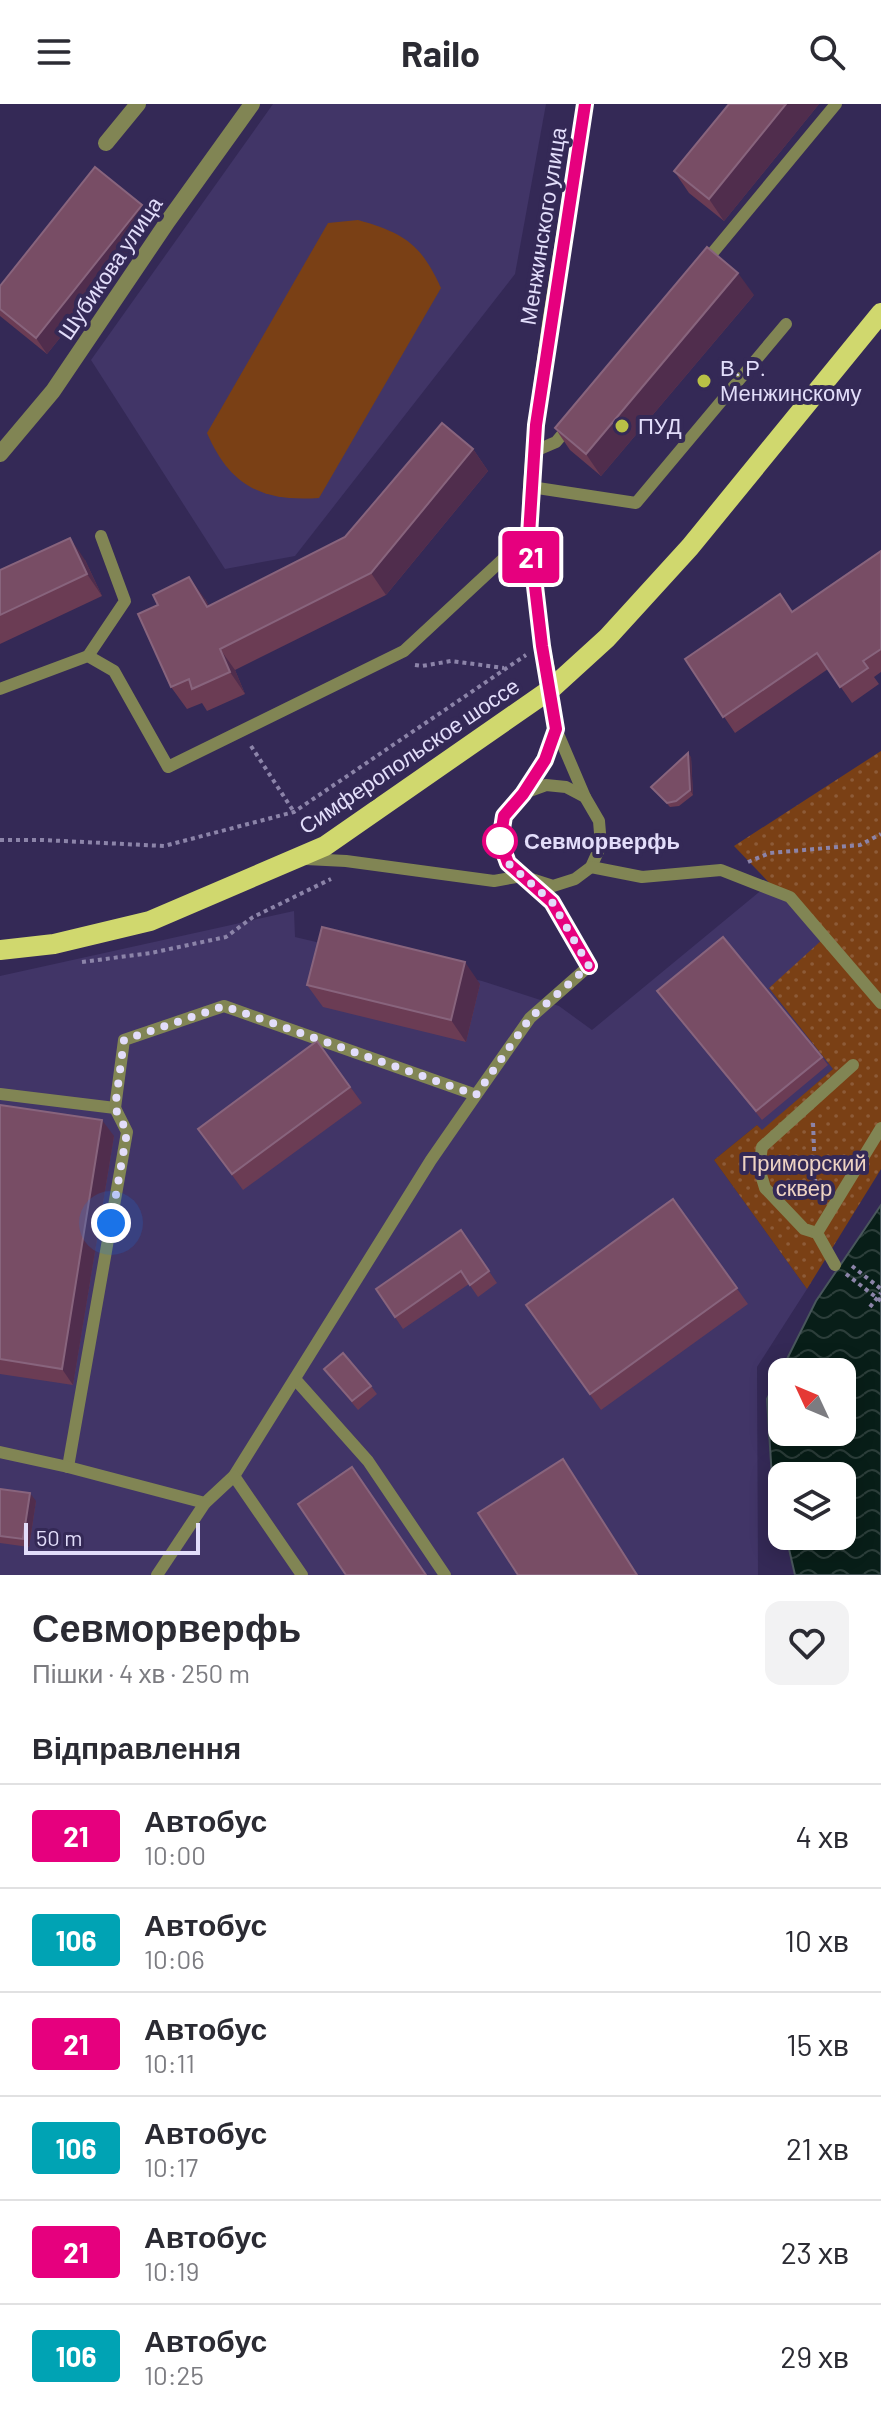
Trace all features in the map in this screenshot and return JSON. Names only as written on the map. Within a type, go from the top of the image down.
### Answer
[{"type":"main road","name":"Симферопольское шоссе","points":[[0,950],[54,944],[150,921],[325,846],[551,689],[607,638],[690,547],[881,313]]},
{"type":"street","points":[[106,143],[138,104]]},
{"type":"street","name":"Шубикова улица","points":[[0,454],[53,391],[252,104]]},
{"type":"street","name":"Менжинского улица","points":[[551,689],[542,646],[529,535],[531,487],[550,324],[585,104]]},
{"type":"lane","points":[[696,273],[836,104]]},
{"type":"lane","points":[[531,487],[636,503],[786,324]]},
{"type":"lane","points":[[535,451],[556,442],[576,418]]},
{"type":"lane","points":[[88,656],[114,671],[168,767],[404,651],[529,535]]},
{"type":"lane","points":[[0,689],[88,656],[125,601],[101,536]]},
{"type":"lane","points":[[295,859],[494,881],[522,876],[553,886],[575,879],[591,867],[601,845],[599,821],[585,797],[556,729],[551,689]]},
{"type":"lane","points":[[157,1575],[205,1503],[234,1476],[431,1160],[530,1018],[589,966],[552,902],[508,863],[500,841],[504,816],[545,760],[556,729]]},
{"type":"lane","points":[[523,794],[546,785],[566,787],[585,797]]},
{"type":"lane","points":[[591,867],[642,877],[721,870],[790,897],[881,1003]]},
{"type":"lane","points":[[68,1467],[127,1132],[115,1108],[124,1040],[224,1006],[476,1095]]},
{"type":"lane","points":[[839,1262],[817,1233],[804,1229],[765,1188],[759,1168],[762,1147],[853,1065]]},
{"type":"lane","points":[[0,1094],[115,1108]]},
{"type":"lane","points":[[817,1233],[881,1128]]},
{"type":"lane","points":[[295,1379],[368,1461],[445,1575]]},
{"type":"lane","points":[[0,1452],[205,1503]]},
{"type":"lane","points":[[234,1476],[302,1575]]},
{"type":"path","points":[[0,840],[164,846],[294,812],[504,668],[542,646]]},
{"type":"path","points":[[390,658],[422,666],[451,661],[504,668]]},
{"type":"path","points":[[240,731],[294,812]]},
{"type":"path","points":[[721,870],[770,853],[860,845],[881,834]]},
{"type":"path","points":[[76,963],[151,953],[226,937],[253,917],[362,864]]},
{"type":"path","points":[[813,1101],[817,1233]]},
{"type":"path","points":[[839,1262],[881,1291],[870,1307]]},
{"type":"path","points":[[839,1262],[881,1301]]},
{"type":"shaded area","points":[[273,104],[546,104],[515,274],[295,556],[225,569],[91,360]]},
{"type":"shaded area","points":[[770,883],[824,939],[770,989],[833,1069],[762,1131],[757,1125],[714,1160],[807,1289],[757,1367],[758,1575],[0,1575],[0,976],[294,911],[295,937],[482,981],[559,1006],[592,1030]]},
{"type":"green space","points":[[358,220],[388,230],[409,242],[426,261],[441,288],[319,498],[299,499],[265,493],[250,487],[226,466],[207,433],[328,223]]},
{"type":"green space","name":"Приморский сквер","points":[[881,751],[881,1169],[807,1289],[714,1160],[757,1125],[762,1130],[833,1069],[769,988],[823,939],[734,846]]},
{"type":"water","points":[[881,1205],[881,1575],[795,1575],[789,1550],[856,1550],[856,1462],[771,1462],[770,1446],[856,1446],[856,1358],[788,1358],[816,1301]]},
{"type":"building","points":[[729,104],[786,104],[709,199],[674,171]]},
{"type":"building","points":[[95,167],[142,205],[36,338],[0,309],[0,286]]},
{"type":"building","points":[[707,247],[738,273],[586,454],[555,428]]},
{"type":"building","points":[[442,423],[473,449],[371,573],[220,649],[230,672],[192,689],[189,679],[171,687],[138,614],[158,605],[153,595],[189,577],[207,607],[345,537]]},
{"type":"building","points":[[70,538],[87,574],[0,615],[0,570]]},
{"type":"building","points":[[881,551],[881,649],[863,661],[868,668],[840,687],[817,653],[723,717],[685,659],[780,594],[792,612]]},
{"type":"building","points":[[688,753],[690,790],[676,801],[667,803],[651,787]]},
{"type":"building","points":[[322,927],[465,962],[451,1020],[307,985]]},
{"type":"building","points":[[723,937],[822,1057],[756,1111],[657,991]]},
{"type":"building","points":[[317,1041],[350,1087],[232,1174],[198,1129]]},
{"type":"building","points":[[0,1105],[102,1120],[62,1369],[0,1359]]},
{"type":"building","points":[[673,1199],[737,1288],[590,1394],[526,1305]]},
{"type":"building","points":[[461,1230],[489,1271],[470,1285],[461,1271],[395,1317],[376,1289]]},
{"type":"building","points":[[343,1353],[371,1386],[352,1401],[324,1369]]},
{"type":"building","points":[[563,1459],[637,1575],[518,1575],[478,1513]]},
{"type":"building","points":[[352,1467],[426,1575],[346,1575],[298,1504]]},
{"type":"building","points":[[0,1489],[30,1493],[23,1539],[0,1536]]},
{"type":"bus line","name":"21","points":[[585,104],[536,425],[529,535],[542,646],[556,729],[545,760],[504,816],[500,841],[508,863],[552,902],[589,966]]},
{"type":"place","name":"В. Р. Менжинскому","points":[[704,381]]},
{"type":"place","name":"ПУД","points":[[622,426]]},
{"type":"place","name":"Севморверфь","points":[[500,841]]},
{"type":"route","points":[[111,1223],[127,1132],[115,1108],[124,1040],[224,1006],[476,1095],[530,1018],[589,966],[552,902],[508,863],[500,841]]}]
